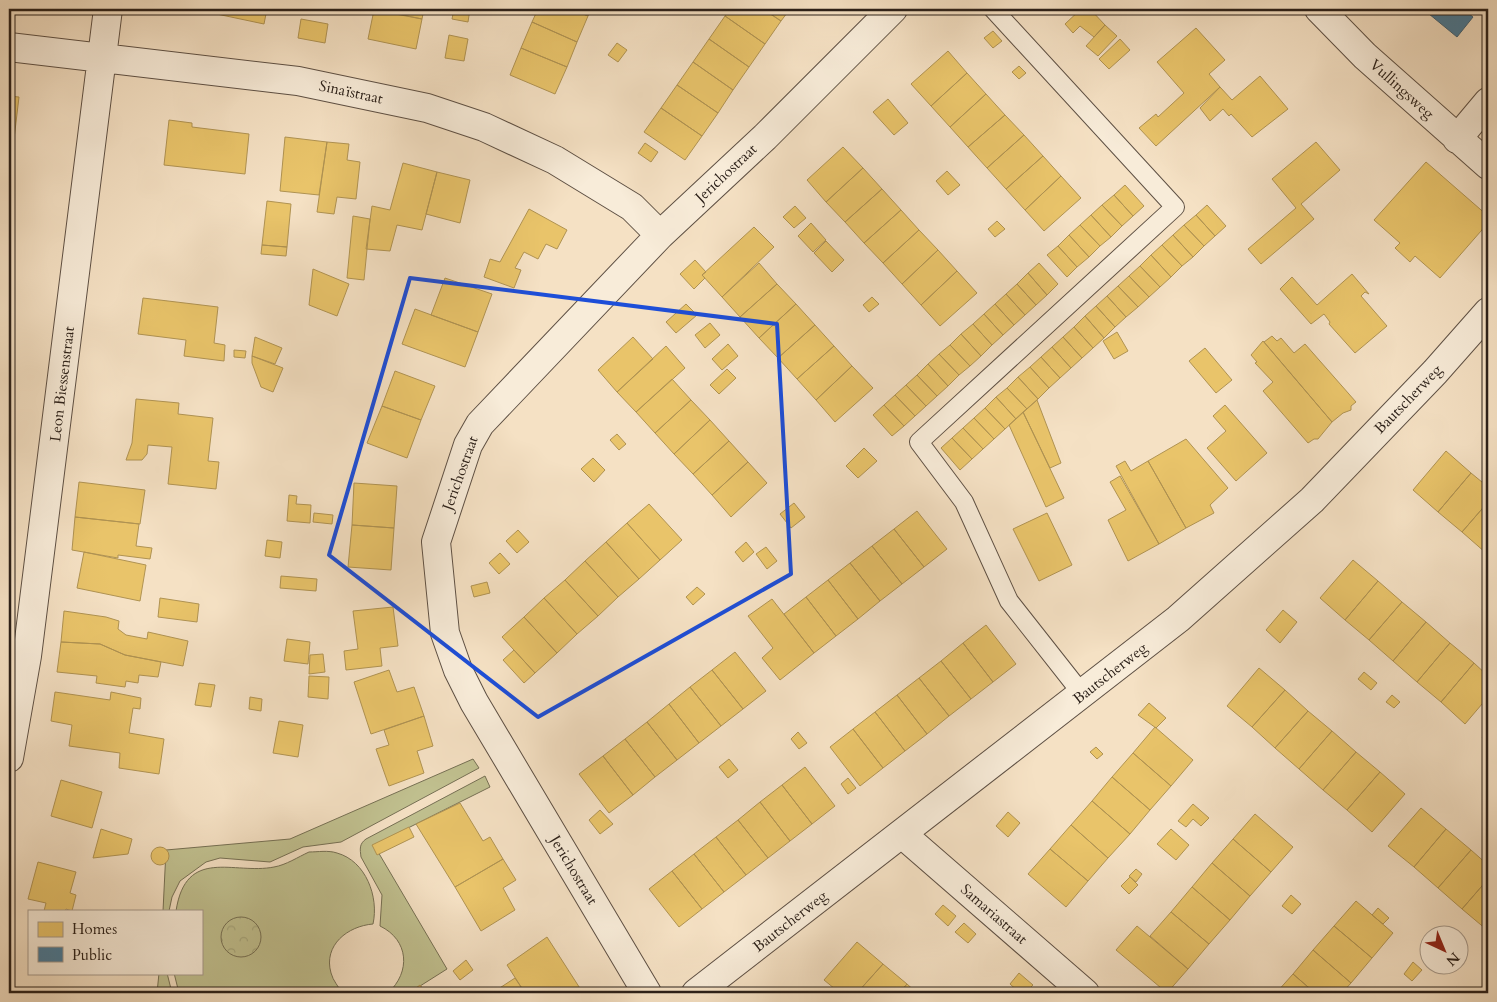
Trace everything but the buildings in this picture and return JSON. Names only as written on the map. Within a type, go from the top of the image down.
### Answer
[{"type":"street","name":"Leon Biessenstraat","points":[[9,758],[28,656],[108,9]]},
{"type":"street","name":"Jerichostraat","points":[[647,993],[474,702],[458,670],[445,633],[436,542],[468,446],[480,424],[660,235],[765,137],[892,9]]},
{"type":"street","name":"Vullingsweg","points":[[1319,9],[1365,56],[1488,165]]},
{"type":"street","name":"Sinaïstraat","points":[[9,47],[298,81],[428,108],[484,127],[555,160],[632,207],[660,235]]},
{"type":"street","points":[[1458,139],[1488,102]]},
{"type":"street","name":"Bautscherweg","points":[[696,993],[1083,695],[1178,619],[1312,500],[1435,372],[1488,312]]},
{"type":"street","name":"Samariastraat","points":[[902,834],[1085,993]]},
{"type":"lane","points":[[993,9],[1175,207],[919,442],[964,502],[1009,601],[1083,695]]},
{"type":"highlighted area","points":[[410,278],[777,324],[791,574],[538,717],[329,555]]},
{"type":"green space","points":[[473,759],[479,768],[341,842],[303,847],[270,862],[220,858],[206,862],[180,881],[172,897],[169,910],[163,910],[166,850],[290,839]]},
{"type":"green space","points":[[485,776],[490,787],[374,845],[447,969],[409,993],[388,993],[401,976],[404,957],[397,939],[380,926],[382,895],[361,857],[361,845],[366,839]]},
{"type":"green space","points":[[309,852],[337,853],[347,857],[356,864],[368,881],[374,903],[373,924],[347,933],[334,946],[331,954],[329,963],[331,973],[342,993],[179,993],[174,974],[202,974],[202,910],[176,910],[181,891],[190,878],[201,871],[214,868],[259,869],[287,863]],"holes":[[[256,924],[259,938],[256,948],[252,951],[247,954],[233,955]]]},
{"type":"green space","points":[[241,917],[255,923],[261,937],[255,951],[241,957],[227,951],[221,937],[227,923]]},
{"type":"green space","points":[[159,974],[167,974],[172,993],[157,993]]}]
